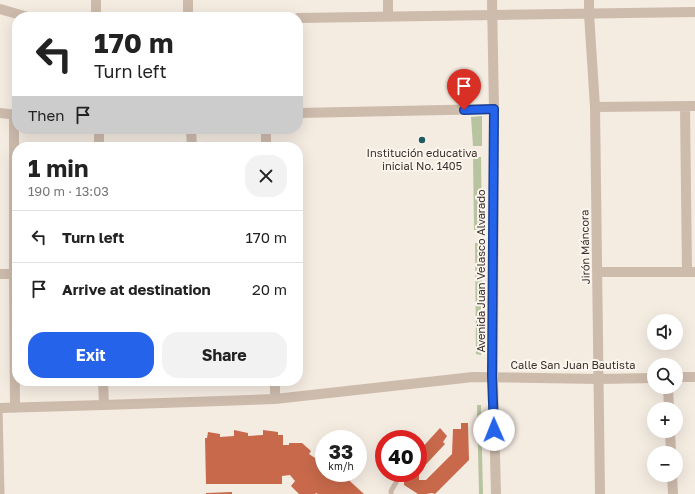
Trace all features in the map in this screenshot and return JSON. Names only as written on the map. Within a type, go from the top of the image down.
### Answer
[{"type":"street","points":[[96,0],[96,12]]},
{"type":"street","points":[[188,0],[188,12]]},
{"type":"street","points":[[388,0],[388,17]]},
{"type":"street","name":"Avenida Juan Velasco Alvarado","points":[[492,0],[494,109],[492,376],[496,494]]},
{"type":"street","name":"Jirón Máncora","points":[[589,0],[595,107],[600,494]]},
{"type":"street","points":[[0,9],[12,12]]},
{"type":"street","points":[[303,18],[695,12]]},
{"type":"street","points":[[595,107],[690,106],[691,272],[598,272]]},
{"type":"street","points":[[303,113],[494,109]]},
{"type":"street","points":[[0,112],[12,114]]},
{"type":"street","points":[[0,274],[12,274]]},
{"type":"street","name":"Calle San Juan Bautista","points":[[0,408],[275,399],[492,376],[599,379],[647,378]]},
{"type":"street","points":[[683,377],[695,377]]},
{"type":"street","points":[[15,386],[15,408]]},
{"type":"street","points":[[103,386],[104,405]]},
{"type":"street","points":[[275,386],[275,399]]},
{"type":"street","points":[[672,482],[673,494]]},
{"type":"lane","points":[[0,408],[2,494]]},
{"type":"lane","points":[[391,494],[391,491],[396,482]]},
{"type":"green space","points":[[482,116],[482,146],[473,146],[471,117]]},
{"type":"green space","points":[[473,157],[481,157],[482,230],[474,230]]},
{"type":"green space","points":[[475,243],[482,243],[481,355],[476,354]]},
{"type":"green space","points":[[477,405],[481,405],[483,494],[479,494]]},
{"type":"building","points":[[461,423],[468,423],[469,460],[435,494],[418,494],[404,485],[404,482],[427,482],[427,479],[452,454],[453,429],[461,429]]},
{"type":"building","points":[[440,428],[447,436],[443,442],[445,444],[427,463],[427,442]]},
{"type":"building","points":[[234,430],[248,433],[248,436],[263,435],[263,430],[278,432],[278,435],[283,435],[283,445],[289,445],[289,443],[302,443],[311,451],[309,454],[315,458],[315,482],[351,482],[364,494],[299,494],[291,486],[295,481],[290,475],[282,476],[282,484],[206,484],[205,438],[207,438],[208,432],[220,434],[220,437],[234,436]]},
{"type":"building","points":[[232,492],[232,494],[206,494],[206,493]]},
{"type":"place","name":"Institución educativa inicial No. 1405","points":[[422,140]]},
{"type":"route","points":[[464,110],[494,109],[492,376],[494,430]]}]
